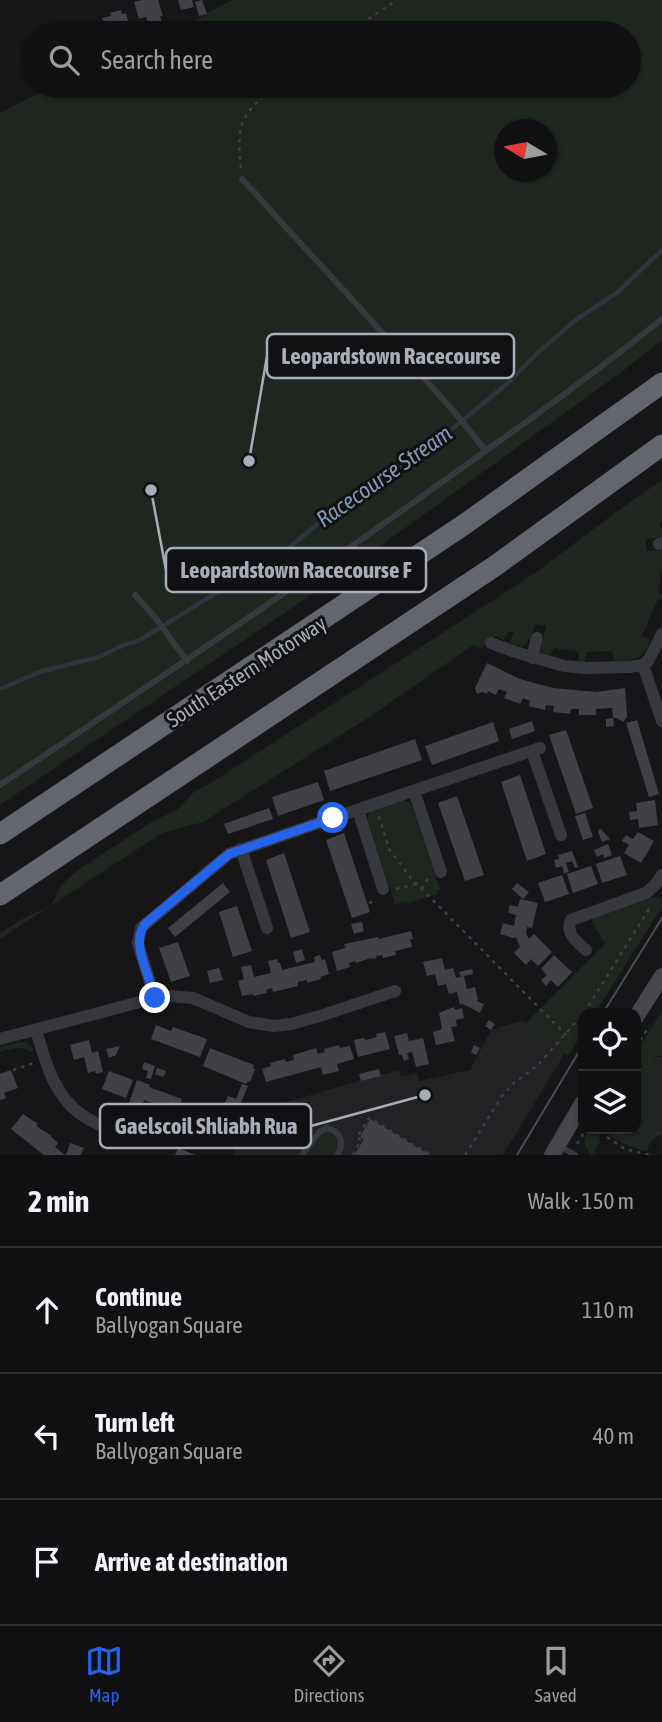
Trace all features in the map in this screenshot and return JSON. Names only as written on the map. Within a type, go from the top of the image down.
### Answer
[{"type":"highway","points":[[280,648],[357,584],[662,371]]},
{"type":"highway","name":"South Eastern Motorway","points":[[0,834],[465,524],[662,383]]},
{"type":"highway","points":[[0,895],[495,566],[662,445]]},
{"type":"highway","points":[[262,722],[299,709],[513,567],[662,460]]},
{"type":"street","points":[[491,643],[564,666],[628,667],[643,665],[651,656],[662,634]]},
{"type":"street","points":[[532,657],[537,638]]},
{"type":"street","points":[[643,665],[662,721]]},
{"type":"street","points":[[155,998],[138,944],[141,928],[222,859],[241,849],[536,750],[561,835]]},
{"type":"street","points":[[414,790],[441,872]]},
{"type":"street","points":[[358,810],[383,889]]},
{"type":"street","points":[[241,849],[267,928]]},
{"type":"street","points":[[586,950],[570,932],[571,920],[646,893],[662,875]]},
{"type":"street","points":[[641,1009],[662,976]]},
{"type":"street","points":[[0,1039],[170,996],[193,998],[249,1022],[274,1026],[320,1016],[395,991]]},
{"type":"street","points":[[36,1030],[45,1062],[69,1105],[92,1121],[142,1140]]},
{"type":"street","points":[[564,1152],[578,1115]]},
{"type":"lane","points":[[242,179],[452,409],[486,452]]},
{"type":"lane","points":[[0,785],[319,570],[486,452],[662,319]]},
{"type":"lane","points":[[135,595],[187,661]]},
{"type":"lane","points":[[302,1155],[316,1135],[327,1128],[335,1131],[341,1138],[337,1155]]},
{"type":"path","points":[[365,21],[397,0]]},
{"type":"path","points":[[242,179],[239,134],[243,119],[263,98]]},
{"type":"path","points":[[379,816],[389,849],[411,878],[566,1035]]},
{"type":"path","points":[[587,1008],[655,899]]},
{"type":"path","points":[[369,903],[375,901]]},
{"type":"path","points":[[465,1155],[502,1096],[538,1065],[578,1020]]},
{"type":"path","points":[[13,1070],[34,1063]]},
{"type":"path","points":[[352,1154],[361,1140],[357,1138],[369,1118],[431,1155]]},
{"type":"path","points":[[564,1152],[581,1134]]},
{"type":"path","points":[[607,1137],[625,1149],[649,1155]]},
{"type":"shaded area","points":[[232,0],[662,0],[662,340],[329,583],[0,805],[0,113],[29,98],[641,98],[641,21],[194,21]]},
{"type":"shaded area","points":[[662,480],[662,538],[646,539],[646,551],[662,550],[658,593],[662,594],[662,600],[658,599],[642,636],[650,640],[641,655],[631,660],[614,661],[612,651],[586,652],[585,663],[578,662],[579,652],[554,648],[550,657],[541,652],[546,626],[535,624],[530,639],[524,646],[510,642],[514,633],[509,631],[504,640],[496,636],[481,649],[473,645],[371,716],[203,822],[162,833],[51,905],[61,885],[78,870],[153,821],[177,810],[195,791],[535,573]]},
{"type":"shaded area","points":[[402,801],[409,802],[412,806],[440,890],[437,894],[395,904],[368,816],[370,811]]},
{"type":"shaded area","points":[[654,897],[662,899],[662,907],[598,1008],[578,1008],[578,1040],[568,1056],[526,1023],[605,944],[592,923],[594,917]]},
{"type":"shaded area","points":[[49,907],[0,939],[0,933]]},
{"type":"shaded area","points":[[662,1011],[662,1056],[654,1056],[648,1129],[662,1131],[662,1135],[652,1141],[647,1151],[628,1146],[608,1134],[641,1134],[641,1045]]},
{"type":"shaded area","points":[[523,1020],[565,1053],[503,1155],[232,1155],[261,1109],[399,1070],[401,1077],[417,1073],[419,1081],[470,1070],[491,1030]]},
{"type":"shaded area","points":[[19,1042],[27,1043],[34,1049],[31,1052],[19,1048],[0,1052],[0,1047]]},
{"type":"shaded area","points":[[651,1057],[662,1057],[662,1132],[646,1129]]},
{"type":"shaded area","points":[[328,1133],[337,1139],[336,1149],[328,1155],[308,1155],[321,1136]]},
{"type":"shaded area","points":[[599,1134],[600,1142],[592,1155],[584,1143],[585,1136]]},
{"type":"building","points":[[158,0],[163,16],[160,16],[162,21],[147,21],[146,17],[139,19],[134,2]]},
{"type":"building","points":[[178,0],[192,0],[194,7],[181,10]]},
{"type":"building","points":[[202,0],[207,14],[199,16],[195,2]]},
{"type":"building","points":[[121,10],[122,14],[126,13],[128,21],[103,21],[102,18],[111,16],[110,13]]},
{"type":"building","points":[[487,663],[520,679],[553,688],[596,692],[625,688],[627,717],[623,722],[613,718],[612,708],[596,709],[596,715],[579,715],[579,709],[571,709],[570,714],[553,712],[554,706],[546,705],[545,710],[529,706],[530,701],[523,698],[520,704],[504,698],[507,692],[499,689],[496,695],[488,691],[487,694],[477,694],[475,688]]},
{"type":"building","points":[[613,718],[614,726],[606,727],[606,719]]},
{"type":"building","points":[[637,720],[659,794],[649,797],[626,723]]},
{"type":"building","points":[[532,721],[535,731],[512,739],[509,729]]},
{"type":"building","points":[[493,722],[499,741],[432,765],[425,746]]},
{"type":"building","points":[[566,730],[593,808],[576,814],[549,735]]},
{"type":"building","points":[[415,739],[422,760],[330,791],[324,771]]},
{"type":"building","points":[[520,775],[546,854],[527,861],[501,782]]},
{"type":"building","points":[[318,782],[324,800],[278,816],[272,797]]},
{"type":"building","points":[[457,796],[484,875],[465,881],[438,803]]},
{"type":"building","points":[[655,800],[658,825],[639,828],[638,819],[630,820],[629,812],[637,811],[636,803]]},
{"type":"building","points":[[269,808],[273,819],[228,834],[224,824]]},
{"type":"building","points":[[585,813],[593,837],[583,840],[575,816]]},
{"type":"building","points":[[600,828],[610,839],[602,842],[598,832]]},
{"type":"building","points":[[638,832],[654,841],[641,863],[624,853],[629,845],[622,841],[626,835],[633,839]]},
{"type":"building","points":[[344,833],[370,912],[352,918],[326,840]]},
{"type":"building","points":[[608,844],[612,855],[604,858],[603,854],[597,857],[594,850]]},
{"type":"building","points":[[572,851],[578,867],[575,868],[572,861],[566,863],[569,872],[564,873],[562,866],[556,868],[554,860],[559,859],[558,855]]},
{"type":"building","points":[[284,853],[310,932],[291,938],[266,860]]},
{"type":"building","points":[[620,856],[627,875],[602,883],[596,864]]},
{"type":"building","points":[[591,866],[598,884],[573,893],[567,874]]},
{"type":"building","points":[[562,875],[569,894],[545,902],[538,883]]},
{"type":"building","points":[[223,883],[230,892],[175,937],[168,928]]},
{"type":"building","points":[[517,883],[529,892],[523,899],[512,889]]},
{"type":"building","points":[[520,899],[538,903],[532,928],[527,927],[526,934],[529,939],[534,934],[552,952],[538,966],[531,959],[526,965],[514,953],[520,947],[516,937],[500,934],[503,923],[514,926],[516,915],[508,913],[510,905],[518,907]]},
{"type":"building","points":[[237,906],[252,951],[233,957],[219,912]]},
{"type":"building","points":[[362,922],[364,931],[354,934],[351,924]]},
{"type":"building","points":[[411,931],[412,947],[395,951],[396,955],[383,958],[382,955],[376,956],[377,958],[356,963],[355,961],[349,963],[350,967],[337,971],[332,952],[345,948],[344,944]]},
{"type":"building","points":[[178,942],[190,976],[171,982],[159,948]]},
{"type":"building","points":[[302,949],[305,960],[296,963],[293,952]]},
{"type":"building","points":[[320,955],[322,960],[325,959],[329,974],[320,977],[321,979],[307,983],[307,980],[298,982],[298,986],[273,992],[272,988],[266,990],[267,993],[242,996],[238,981],[244,979],[241,967],[251,965],[254,977],[271,973],[268,961],[277,959],[282,970],[315,962],[314,957]]},
{"type":"building","points":[[554,955],[572,972],[558,987],[551,980],[546,986],[541,980],[547,975],[541,969]]},
{"type":"building","points":[[442,958],[445,970],[453,968],[456,978],[461,977],[459,972],[472,969],[473,974],[464,976],[467,989],[475,987],[476,1001],[484,1004],[480,1013],[460,1005],[457,992],[449,994],[446,984],[438,986],[435,974],[427,976],[423,962]]},
{"type":"building","points":[[219,968],[223,980],[210,983],[207,971]]},
{"type":"building","points":[[454,1007],[455,1010],[462,1008],[464,1018],[456,1020],[457,1026],[451,1027],[455,1041],[436,1045],[433,1032],[442,1029],[439,1013]]},
{"type":"building","points":[[489,1020],[495,1024],[491,1030],[485,1026]]},
{"type":"building","points":[[156,1025],[171,1031],[173,1027],[207,1039],[200,1057],[151,1039]]},
{"type":"building","points":[[385,1032],[390,1049],[358,1057],[354,1040],[370,1039]]},
{"type":"building","points":[[407,1033],[409,1041],[423,1038],[429,1064],[416,1067],[412,1052],[407,1053],[409,1059],[404,1061],[402,1055],[399,1055],[394,1036]]},
{"type":"building","points":[[89,1040],[92,1053],[98,1051],[103,1072],[88,1073],[84,1057],[74,1060],[70,1045]]},
{"type":"building","points":[[339,1045],[340,1048],[350,1046],[354,1059],[337,1064],[339,1071],[323,1075],[321,1067],[266,1082],[262,1069],[271,1066],[270,1063],[285,1059],[286,1062],[294,1060],[293,1055],[316,1048],[318,1054],[325,1052],[324,1049]]},
{"type":"building","points":[[474,1045],[480,1048],[476,1055],[471,1052]]},
{"type":"building","points":[[120,1046],[116,1055],[109,1058],[106,1049]]},
{"type":"building","points":[[210,1048],[254,1065],[250,1082],[246,1084],[203,1066]]},
{"type":"building","points":[[144,1062],[155,1066],[151,1079],[146,1078],[148,1071],[142,1069]]},
{"type":"building","points":[[157,1068],[166,1071],[163,1077],[155,1074]]},
{"type":"building","points":[[379,1069],[381,1076],[361,1081],[359,1074]]},
{"type":"building","points":[[11,1070],[18,1088],[4,1093],[6,1098],[0,1100],[0,1074]]},
{"type":"building","points":[[109,1071],[133,1080],[126,1098],[102,1089]]},
{"type":"building","points":[[137,1080],[182,1099],[177,1112],[152,1106],[153,1103],[144,1100],[141,1110],[128,1106]]},
{"type":"building","points":[[242,1084],[248,1086],[238,1110],[224,1105],[228,1096],[236,1099]]},
{"type":"building","points":[[193,1111],[209,1118],[203,1134],[211,1137],[208,1145],[200,1142],[197,1149],[180,1142],[184,1133],[187,1133]]},
{"type":"building","points":[[23,1114],[52,1136],[58,1143],[55,1147],[65,1155],[44,1155],[11,1129]]},
{"type":"building","points":[[370,1119],[430,1155],[355,1154],[364,1139],[360,1137]]},
{"type":"building","points":[[70,1143],[84,1148],[81,1155],[66,1155]]},
{"type":"building","points":[[178,1148],[195,1155],[175,1155]]},
{"type":"waterway","name":"Racecourse Stream","points":[[0,689],[42,671],[99,657],[140,640],[253,574],[339,506],[446,434],[508,383],[577,319],[618,292],[662,250]]},
{"type":"tram line","points":[[606,1008],[662,918]]},
{"type":"tram line","points":[[517,1155],[578,1053]]},
{"type":"place","name":"Leopardstown Racecourse","points":[[249,461]]},
{"type":"place","name":"Leopardstown Racecourse F","points":[[151,490]]},
{"type":"place","name":"Gaelscoil Shliabh Rua","points":[[425,1095]]},
{"type":"route","points":[[155,998],[138,944],[141,928],[229,854],[333,818]]}]
